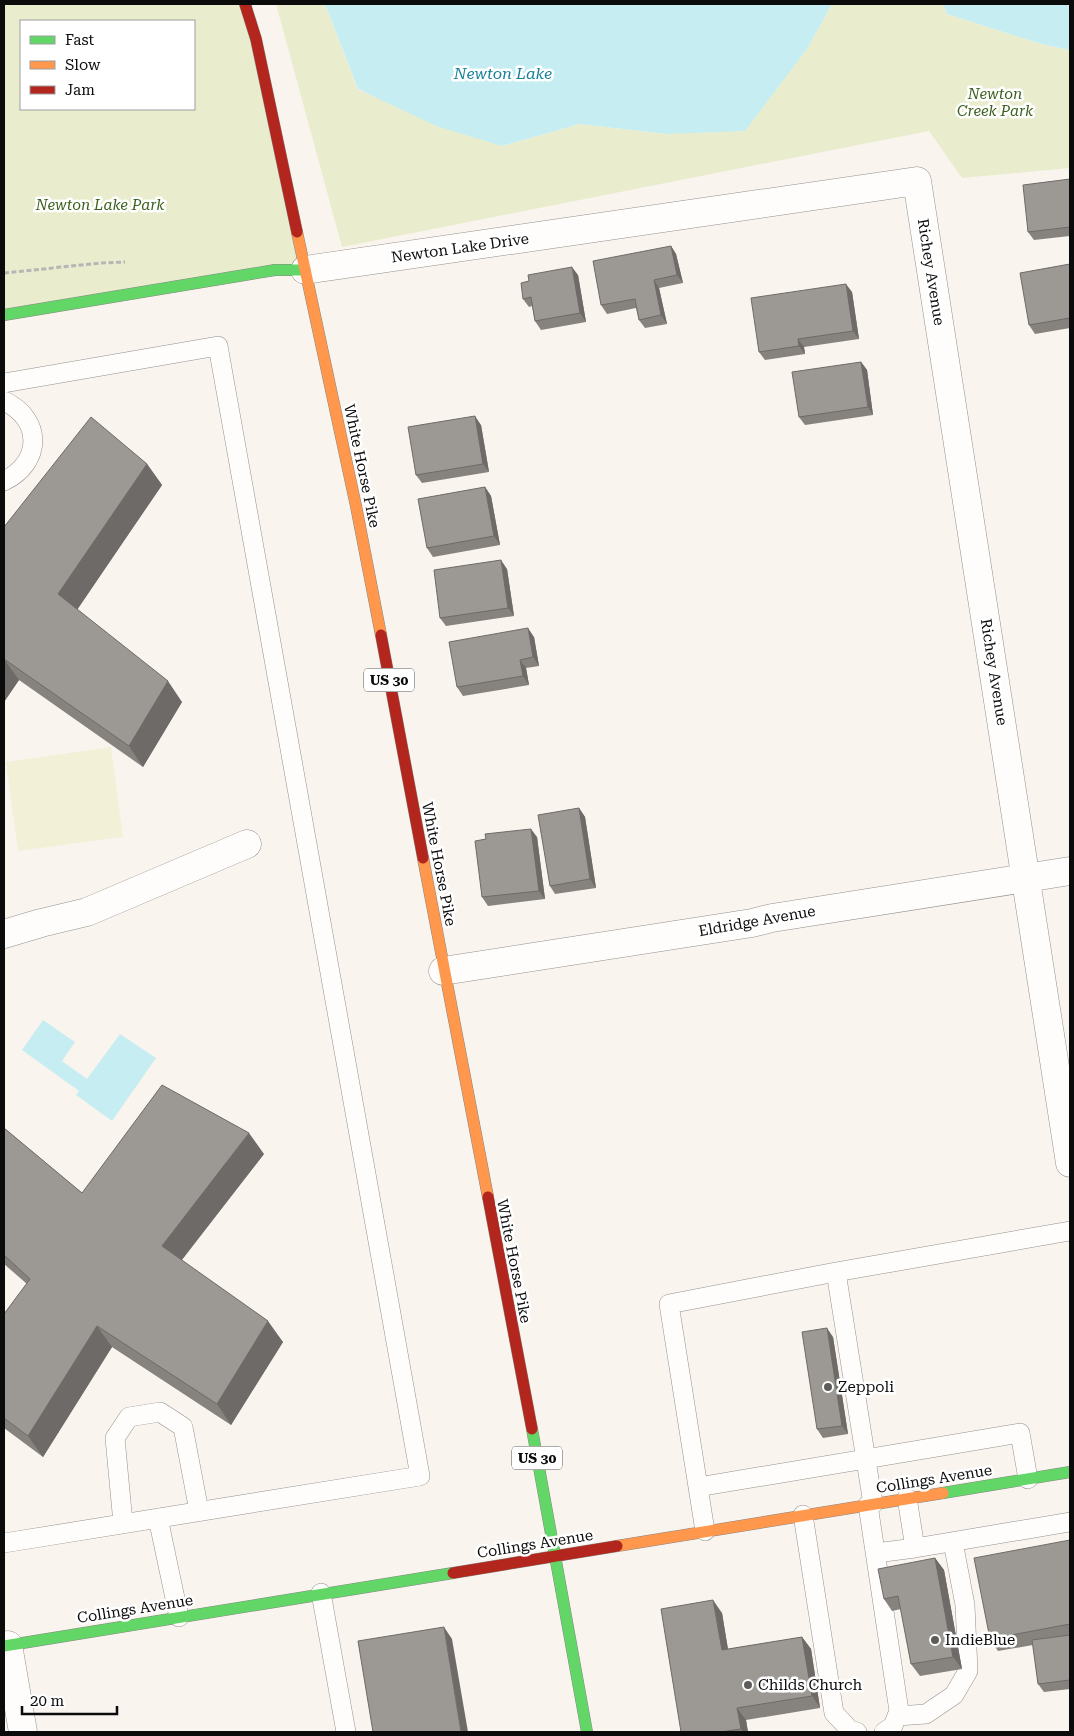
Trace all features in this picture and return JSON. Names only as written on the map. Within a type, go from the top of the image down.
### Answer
[{"type":"main road","name":"White Horse Pike","points":[[245,4],[256,39],[356,506],[443,971],[556,1556],[587,1732]]},
{"type":"main road","name":"Newton Lake Drive","points":[[4,315],[275,270],[305,270]]},
{"type":"main road","name":"Collings Avenue","points":[[6,1646],[1070,1472]]},
{"type":"street","name":"Newton Lake Drive","points":[[305,270],[917,181]]},
{"type":"street","name":"Richey Avenue","points":[[917,181],[1070,1164]]},
{"type":"street","points":[[4,934],[86,912],[247,844]]},
{"type":"street","name":"Eldridge Avenue","points":[[443,971],[1070,871]]},
{"type":"street","points":[[6,1646],[23,1732]]},
{"type":"lane","points":[[4,383],[218,346],[420,1476],[198,1510],[4,1543]]},
{"type":"lane","points":[[4,401],[14,406],[24,415],[31,427],[33,441],[31,455],[25,466],[15,476],[4,481]]},
{"type":"lane","points":[[705,1531],[669,1304],[1070,1230]]},
{"type":"lane","points":[[836,1272],[866,1459],[876,1553],[899,1711],[893,1726],[884,1732]]},
{"type":"lane","points":[[123,1524],[115,1438],[129,1417],[160,1412],[183,1428],[198,1510]]},
{"type":"lane","points":[[698,1487],[1020,1433],[1028,1478]]},
{"type":"lane","points":[[907,1498],[915,1548]]},
{"type":"lane","points":[[802,1516],[834,1713],[850,1730],[857,1732]]},
{"type":"lane","points":[[158,1518],[179,1617]]},
{"type":"lane","points":[[876,1553],[1070,1522]]},
{"type":"lane","points":[[897,1716],[926,1714],[954,1695],[968,1671],[965,1605],[953,1542]]},
{"type":"lane","points":[[321,1594],[346,1732]]},
{"type":"path","points":[[4,272],[92,263],[133,262]]},
{"type":"green space","name":"Newton Lake Park","points":[[4,4],[245,4],[305,270],[4,318]]},
{"type":"green space","name":"Newton Creek Park","points":[[276,4],[325,4],[358,90],[502,146],[580,124],[666,134],[807,49],[832,4],[943,4],[947,14],[1041,44],[1070,50],[1070,168],[962,178],[929,131],[342,247]]},
{"type":"green space","points":[[111,747],[123,837],[18,851],[6,762]]},
{"type":"water","name":"Newton Lake","points":[[325,4],[832,4],[807,49],[745,131],[666,134],[580,124],[502,146],[436,126],[358,89]]},
{"type":"water","points":[[943,4],[1070,4],[1070,50],[1041,44],[947,14]]},
{"type":"water","points":[[43,1020],[75,1042],[62,1061],[87,1079],[120,1034],[156,1058],[112,1121],[76,1095],[79,1091],[22,1050]]},
{"type":"building","points":[[1070,179],[1070,227],[1028,232],[1023,185]]},
{"type":"building","points":[[671,246],[677,275],[654,280],[661,315],[639,320],[635,299],[601,305],[593,261]]},
{"type":"building","points":[[1070,264],[1070,318],[1029,325],[1020,273]]},
{"type":"building","points":[[572,267],[580,313],[535,321],[531,297],[523,299],[521,283],[529,281],[528,275]]},
{"type":"building","points":[[846,284],[853,331],[798,339],[799,346],[759,352],[751,298]]},
{"type":"building","points":[[861,362],[868,407],[799,417],[792,372]]},
{"type":"building","points":[[475,416],[483,464],[416,475],[408,427]]},
{"type":"building","points":[[91,417],[147,464],[58,594],[168,681],[129,746],[4,659],[4,527]]},
{"type":"building","points":[[485,487],[494,536],[427,548],[418,499]]},
{"type":"building","points":[[501,560],[508,608],[440,618],[434,570]]},
{"type":"building","points":[[528,628],[533,657],[520,660],[523,676],[457,687],[449,642]]},
{"type":"building","points":[[579,808],[590,879],[550,886],[538,815]]},
{"type":"building","points":[[531,829],[539,891],[482,897],[475,841],[486,839],[485,834]]},
{"type":"building","points":[[162,1085],[249,1133],[162,1246],[268,1321],[217,1404],[97,1326],[28,1436],[4,1418],[4,1314],[30,1279],[4,1255],[4,1128],[82,1193]]},
{"type":"building","name":"Zeppoli","points":[[827,1328],[842,1426],[817,1429],[802,1332]]},
{"type":"building","points":[[1070,1540],[1070,1624],[990,1639],[974,1558]]},
{"type":"building","name":"IndieBlue","points":[[935,1558],[953,1657],[911,1664],[898,1596],[884,1599],[878,1569]]},
{"type":"building","name":"Childs Church","points":[[713,1600],[722,1650],[802,1637],[812,1696],[737,1708],[741,1729],[721,1732],[681,1732],[661,1609]]},
{"type":"building","points":[[444,1627],[461,1732],[373,1732],[358,1641]]},
{"type":"building","points":[[1070,1635],[1070,1680],[1038,1684],[1032,1640]]},
{"type":"traffic: fast","points":[[4,315],[275,270],[305,270]]},
{"type":"traffic: fast","points":[[532,1429],[587,1732]]},
{"type":"traffic: fast","points":[[943,1493],[1070,1472]]},
{"type":"traffic: fast","points":[[4,1646],[453,1573]]},
{"type":"traffic: slow","points":[[297,232],[356,506],[381,635]]},
{"type":"traffic: slow","points":[[423,858],[488,1197]]},
{"type":"traffic: slow","points":[[617,1546],[943,1493]]},
{"type":"traffic: jam","points":[[245,4],[256,39],[297,232]]},
{"type":"traffic: jam","points":[[381,635],[423,858]]},
{"type":"traffic: jam","points":[[488,1197],[532,1429]]},
{"type":"traffic: jam","points":[[453,1573],[617,1546]]},
{"type":"place","name":"Zeppoli","points":[[828,1387]]},
{"type":"place","name":"IndieBlue","points":[[935,1640]]},
{"type":"place","name":"Childs Church","points":[[748,1685]]}]
